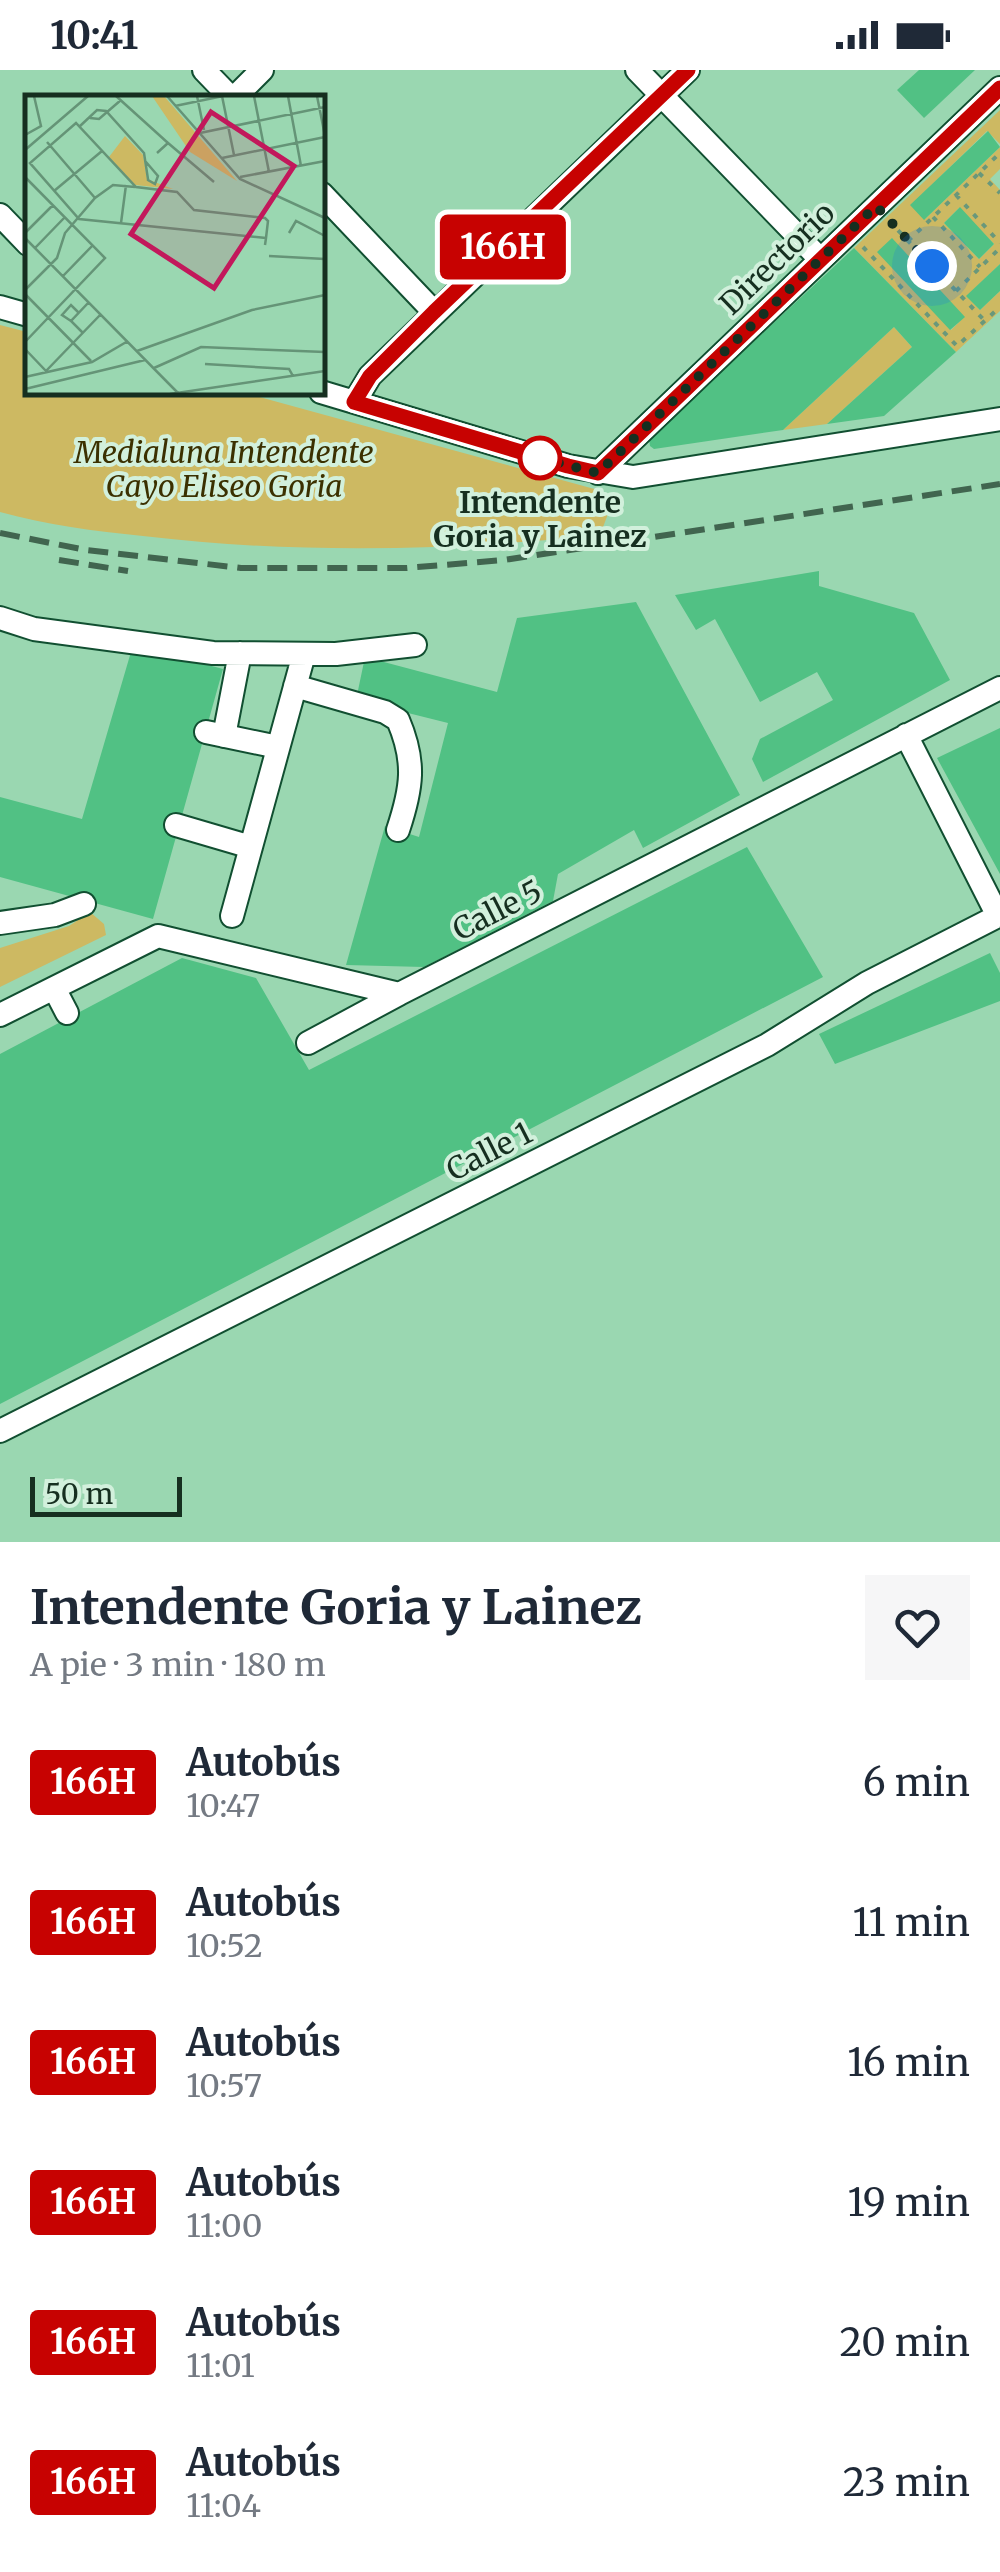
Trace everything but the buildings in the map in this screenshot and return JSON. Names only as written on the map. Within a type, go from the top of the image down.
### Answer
[{"type":"street","points":[[204,70],[229,95]]},
{"type":"street","points":[[235,95],[262,70]]},
{"type":"street","points":[[636,70],[820,259]]},
{"type":"street","points":[[354,402],[370,376],[434,312],[688,70]]},
{"type":"street","name":"Directorio","points":[[598,473],[1000,88]]},
{"type":"street","points":[[325,197],[434,312]]},
{"type":"street","points":[[0,215],[25,241]]},
{"type":"street","points":[[0,308],[25,314]]},
{"type":"street","points":[[325,393],[568,466],[633,476],[1000,419]]},
{"type":"street","points":[[0,618],[34,629],[213,653],[336,654],[415,645]]},
{"type":"street","points":[[240,653],[215,734],[278,747]]},
{"type":"street","points":[[232,916],[304,654]]},
{"type":"street","points":[[295,686],[385,712],[398,720],[412,766],[398,830]]},
{"type":"street","name":"Calle 5","points":[[308,1043],[1000,688]]},
{"type":"street","points":[[906,735],[999,916]]},
{"type":"street","points":[[176,825],[251,847]]},
{"type":"street","points":[[0,923],[55,915],[84,904]]},
{"type":"street","name":"Calle 1","points":[[0,1431],[767,1045],[867,984],[999,916]]},
{"type":"street","points":[[0,1014],[158,936],[283,979],[399,994]]},
{"type":"street","points":[[54,988],[67,1013]]},
{"type":"path","points":[[908,241],[1000,153]]},
{"type":"path","points":[[979,173],[1000,193]]},
{"type":"path","points":[[956,194],[1000,245],[956,291]]},
{"type":"path","points":[[876,206],[985,321]]},
{"type":"path","points":[[933,217],[980,267]]},
{"type":"path","points":[[847,232],[957,346],[1000,306]]},
{"type":"green space","points":[[1000,110],[1000,144],[987,131],[911,205],[925,219],[1000,147],[1000,169],[990,179],[1000,190],[1000,264],[967,296],[980,310],[1000,291],[1000,311],[956,352],[854,248]],"holes":[[[959,208],[994,244],[979,259],[944,223]],[[892,239],[964,317],[951,330],[878,252]]]},
{"type":"green space","name":"Medialuna Intendente Cayo Eliseo Goria","points":[[0,325],[25,331],[25,395],[252,395],[598,490],[608,514],[600,535],[486,544],[314,548],[125,534],[0,512]]},
{"type":"green space","points":[[894,327],[912,347],[827,424],[783,430]]},
{"type":"green space","points":[[90,912],[104,924],[106,935],[0,987],[0,948],[69,926]]},
{"type":"railway","points":[[0,533],[86,550],[241,568],[406,568],[504,560],[1000,484]]},
{"type":"railway","points":[[59,560],[128,571]]},
{"type":"bus line","name":"166H","points":[[688,70],[434,312],[370,376],[354,402],[598,473],[1000,88]]},
{"type":"place","name":"Intendente Goria y Lainez","points":[[540,458]]},
{"type":"route","points":[[540,458],[532,456],[598,473],[876,206],[932,266]]}]
